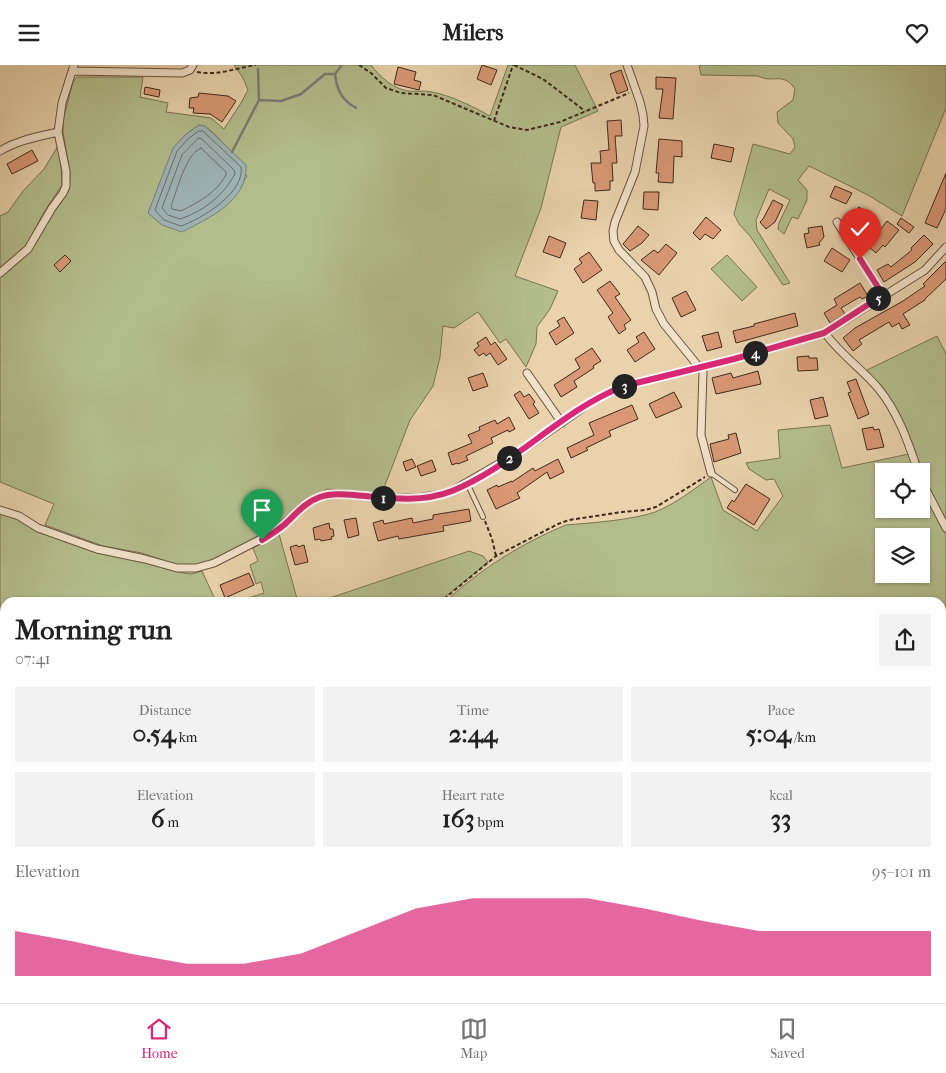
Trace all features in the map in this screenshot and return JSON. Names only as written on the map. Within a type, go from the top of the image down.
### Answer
[{"type":"street","points":[[627,65],[643,115],[644,126],[635,171],[615,221],[614,241],[619,250],[645,277],[656,309],[664,324],[701,367],[703,372],[701,435],[712,473]]},
{"type":"street","points":[[0,273],[28,249],[63,193],[67,178],[58,132],[62,103],[74,68],[143,73],[182,73],[191,68]]},
{"type":"street","points":[[0,151],[26,139],[58,132]]},
{"type":"street","points":[[838,222],[883,295]]},
{"type":"street","points":[[0,510],[19,516],[56,535],[97,549],[177,567],[196,568],[214,563],[275,532],[310,501],[319,497],[340,494],[416,499],[452,491],[521,451],[594,400],[624,386],[824,333],[924,270],[946,247]]},
{"type":"street","points":[[824,333],[843,355],[860,369],[891,405],[915,463]]},
{"type":"street","points":[[527,373],[562,423]]},
{"type":"street","points":[[930,497],[946,528]]},
{"type":"lane","points":[[712,473],[735,490]]},
{"type":"lane","points":[[467,483],[483,517]]},
{"type":"path","points":[[191,68],[210,74],[223,73],[256,65]]},
{"type":"path","points":[[359,65],[371,73],[386,88],[401,93],[433,95],[509,127],[527,130],[560,122],[636,91]]},
{"type":"path","points":[[494,121],[514,65],[543,79],[585,111]]},
{"type":"path","points":[[446,597],[496,556],[569,521],[656,507],[712,473]]},
{"type":"path","points":[[483,517],[492,539],[496,556]]},
{"type":"green space","points":[[234,65],[371,65],[378,74],[398,88],[409,91],[429,91],[447,96],[490,116],[508,65],[575,65],[598,111],[561,127],[541,208],[515,276],[558,291],[550,309],[537,327],[536,344],[526,367],[506,339],[500,343],[478,312],[454,328],[443,326],[440,357],[433,386],[410,420],[382,493],[327,489],[300,505],[270,532],[212,561],[188,567],[142,553],[103,546],[45,525],[54,504],[0,482],[0,273],[31,251],[69,190],[70,173],[63,132],[63,120],[73,82],[77,77],[143,77],[140,97],[168,103],[166,112],[211,118],[224,129],[248,90],[243,78]],"holes":[[[199,125],[206,127],[219,139],[247,176],[230,202],[185,135]]]},
{"type":"green space","points":[[699,65],[946,65],[946,108],[902,216],[868,195],[809,166],[798,180],[807,190],[807,200],[798,219],[792,217],[784,234],[778,229],[779,223],[790,200],[769,189],[756,220],[757,230],[790,283],[783,285],[750,236],[739,224],[734,214],[753,144],[790,154],[795,147],[793,139],[778,123],[777,112],[793,100],[795,89],[786,80],[782,79],[768,79],[758,76],[701,75]]},
{"type":"green space","points":[[58,146],[62,185],[44,212],[27,244],[0,269],[0,216],[8,212],[23,191],[44,169]]},
{"type":"green space","points":[[727,255],[757,287],[742,301],[711,269]]},
{"type":"green space","points":[[937,336],[946,354],[946,521],[930,491],[930,463],[918,463],[905,427],[894,405],[867,370]]},
{"type":"green space","points":[[830,425],[842,468],[909,454],[913,463],[875,463],[875,518],[930,518],[930,504],[946,535],[946,597],[450,597],[502,558],[550,532],[566,525],[624,519],[655,512],[677,501],[711,477],[723,510],[757,531],[783,496],[774,479],[766,480],[749,469],[746,463],[780,458],[778,430]]},
{"type":"green space","points":[[0,513],[17,519],[42,532],[144,562],[183,573],[191,574],[202,571],[214,597],[0,597]]},
{"type":"green space","points":[[279,534],[297,597],[252,597],[264,593],[261,582],[256,584],[250,565],[258,561],[253,548]]},
{"type":"green space","points":[[469,551],[483,556],[488,562],[445,597],[333,597]]},
{"type":"water","points":[[199,125],[205,126],[246,165],[245,178],[241,189],[225,207],[204,221],[182,232],[162,225],[148,213],[173,148],[185,135]]},
{"type":"building","points":[[482,65],[497,70],[491,85],[477,79]]},
{"type":"building","points":[[398,67],[416,72],[414,80],[421,82],[419,90],[394,84]]},
{"type":"building","points":[[621,70],[628,90],[617,94],[610,74]]},
{"type":"building","points":[[656,77],[676,78],[673,119],[659,118],[663,89],[656,89]]},
{"type":"building","points":[[145,87],[160,90],[159,97],[144,94]]},
{"type":"building","points":[[199,93],[228,96],[236,101],[222,122],[210,114],[193,113],[194,108],[189,108],[190,98],[198,97]]},
{"type":"building","points":[[621,120],[622,136],[615,136],[617,163],[612,163],[613,181],[610,181],[610,190],[595,191],[591,163],[601,163],[600,151],[609,150],[607,121]]},
{"type":"building","points":[[659,139],[682,141],[682,157],[674,156],[673,183],[658,182],[659,173],[656,173]]},
{"type":"building","points":[[714,144],[734,148],[731,162],[711,158]]},
{"type":"building","points":[[32,150],[38,161],[12,174],[7,164]]},
{"type":"building","points":[[946,173],[946,209],[937,228],[925,223]]},
{"type":"building","points":[[835,186],[852,193],[846,204],[830,197]]},
{"type":"building","points":[[644,192],[659,192],[658,210],[643,209]]},
{"type":"building","points":[[584,200],[598,201],[596,220],[581,218]]},
{"type":"building","points":[[773,200],[783,205],[775,222],[766,229],[760,222]]},
{"type":"building","points":[[859,207],[871,217],[861,229],[850,220]]},
{"type":"building","points":[[706,217],[721,230],[713,239],[705,234],[700,240],[693,233]]},
{"type":"building","points":[[901,218],[914,227],[909,233],[897,224]]},
{"type":"building","points":[[887,221],[899,230],[885,247],[883,245],[876,253],[863,242],[872,231],[876,235]]},
{"type":"building","points":[[638,226],[649,235],[642,243],[630,251],[623,244]]},
{"type":"building","points":[[822,226],[824,237],[819,243],[820,245],[807,248],[804,234],[809,233],[808,228]]},
{"type":"building","points":[[924,235],[933,244],[915,262],[884,282],[877,270],[888,264],[891,267],[912,250],[911,248]]},
{"type":"building","points":[[549,236],[566,243],[560,258],[543,252]]},
{"type":"building","points":[[666,244],[677,253],[659,275],[641,260],[654,250],[658,253]]},
{"type":"building","points":[[832,248],[850,260],[842,272],[824,261]]},
{"type":"building","points":[[589,252],[602,270],[583,283],[574,269],[582,263],[579,259]]},
{"type":"building","points":[[65,255],[71,261],[60,272],[54,265]]},
{"type":"building","points":[[946,261],[946,279],[925,300],[903,314],[910,325],[902,329],[899,323],[892,327],[889,322],[859,340],[862,344],[853,351],[843,338],[855,328],[903,301],[925,286],[923,284]]},
{"type":"building","points":[[610,281],[620,294],[615,297],[631,320],[624,325],[626,329],[619,334],[608,317],[613,313],[597,290]]},
{"type":"building","points":[[860,283],[868,296],[862,299],[860,297],[841,308],[845,314],[830,323],[824,313],[837,305],[834,299]]},
{"type":"building","points":[[686,291],[696,310],[681,317],[672,298]]},
{"type":"building","points":[[795,313],[798,326],[736,343],[733,331]]},
{"type":"building","points":[[564,317],[574,333],[556,345],[549,333],[560,326],[557,321]]},
{"type":"building","points":[[644,332],[655,349],[635,362],[627,350],[639,342],[636,337]]},
{"type":"building","points":[[718,332],[722,347],[707,351],[702,336]]},
{"type":"building","points":[[486,337],[491,345],[495,342],[507,359],[498,365],[490,353],[486,356],[484,353],[479,356],[474,350],[479,346],[477,343]]},
{"type":"building","points":[[592,348],[601,361],[574,381],[577,387],[561,397],[554,385],[580,368],[575,359]]},
{"type":"building","points":[[809,356],[809,358],[817,358],[818,370],[798,371],[797,357]]},
{"type":"building","points":[[758,371],[761,384],[716,394],[712,378],[731,373],[733,378]]},
{"type":"building","points":[[483,373],[488,386],[473,391],[468,378]]},
{"type":"building","points":[[856,379],[869,414],[858,419],[848,393],[851,392],[847,382]]},
{"type":"building","points":[[520,391],[524,397],[529,394],[535,402],[533,404],[539,413],[529,419],[514,395]]},
{"type":"building","points":[[674,392],[682,407],[656,418],[649,404]]},
{"type":"building","points":[[823,397],[828,416],[815,419],[810,400]]},
{"type":"building","points":[[632,405],[638,419],[609,431],[611,436],[586,448],[588,450],[571,458],[567,448],[594,435],[589,423]]},
{"type":"building","points":[[509,417],[515,429],[509,432],[508,430],[491,438],[493,443],[466,456],[468,460],[452,465],[448,453],[472,443],[468,435],[480,430],[479,427],[495,420],[497,424]]},
{"type":"building","points":[[873,427],[874,430],[879,429],[884,447],[867,450],[862,429]]},
{"type":"building","points":[[736,433],[741,453],[714,462],[710,444],[729,439],[728,435]]},
{"type":"building","points":[[412,459],[416,467],[406,471],[403,462]]},
{"type":"building","points":[[558,459],[564,472],[550,479],[547,472],[517,493],[520,498],[496,509],[487,490],[497,485],[498,487],[512,482],[533,468],[535,471]]},
{"type":"building","points":[[432,460],[436,471],[421,476],[417,466]]},
{"type":"building","points":[[746,484],[770,499],[754,525],[727,508],[732,500],[734,502]]},
{"type":"building","points":[[469,509],[471,521],[443,526],[444,531],[399,539],[398,536],[378,541],[373,523],[383,520],[384,524],[412,518],[413,523],[433,519],[433,515]]},
{"type":"building","points":[[356,518],[359,535],[348,538],[344,520]]},
{"type":"building","points":[[329,523],[330,529],[333,529],[334,536],[331,537],[332,539],[315,540],[313,528]]},
{"type":"building","points":[[297,545],[298,547],[304,545],[308,562],[295,565],[290,547]]},
{"type":"building","points":[[249,573],[254,585],[225,597],[220,585]]},
{"type":"waterway","points":[[259,100],[281,101],[301,94],[325,74],[335,74],[342,65]]},
{"type":"waterway","points":[[232,152],[259,100],[258,69]]},
{"type":"waterway","points":[[335,74],[341,94],[347,102],[356,108]]},
{"type":"route","points":[[262,540],[285,524],[310,501],[319,497],[340,494],[416,499],[452,491],[521,451],[594,400],[624,386],[734,359],[824,333],[883,295],[860,259]]}]
